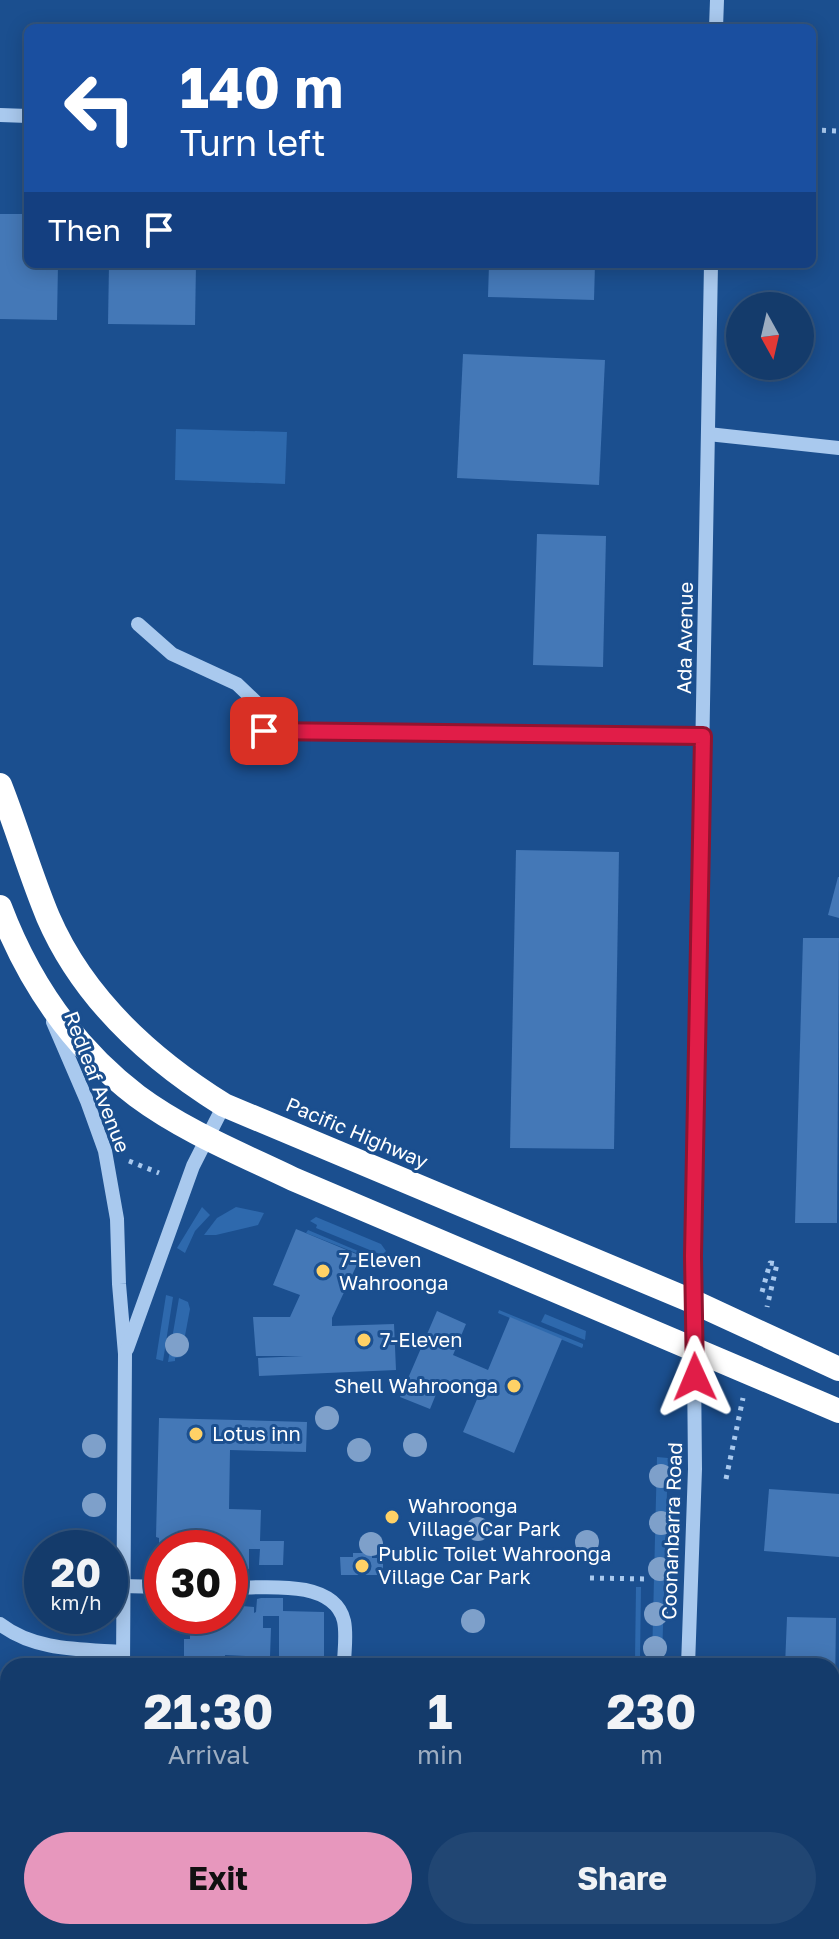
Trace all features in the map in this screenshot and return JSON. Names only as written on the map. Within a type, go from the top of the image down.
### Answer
[{"type":"highway","name":"Pacific Highway","points":[[0,785],[48,916],[68,956],[113,1016],[153,1056],[188,1082],[224,1105],[694,1302],[839,1369]]},
{"type":"highway","points":[[0,907],[29,973],[65,1025],[97,1061],[138,1097],[207,1138],[293,1179],[839,1411]]},
{"type":"street","points":[[716,24],[717,0]]},
{"type":"street","points":[[0,115],[24,116]]},
{"type":"street","name":"Ada Avenue","points":[[695,1349],[711,268]]},
{"type":"street","points":[[708,434],[839,448]]},
{"type":"street","points":[[138,624],[172,654],[237,684],[260,706],[264,731],[703,736]]},
{"type":"street","name":"Redleaf Avenue","points":[[29,973],[71,1062],[109,1166],[117,1219],[125,1354],[123,1530]]},
{"type":"street","name":"Redleaf Avenue","points":[[125,1354],[193,1166],[224,1105]]},
{"type":"street","name":"Coonanbarra Road","points":[[688,1658],[695,1469],[695,1349]]},
{"type":"street","points":[[248,1588],[299,1589],[316,1592],[328,1600],[338,1609],[344,1621],[344,1658]]},
{"type":"street","points":[[0,1624],[12,1633],[52,1647],[117,1658]]},
{"type":"street","name":"Redleaf Avenue","points":[[123,1634],[123,1658]]},
{"type":"path","points":[[816,130],[839,131]]},
{"type":"path","points":[[129,1161],[159,1173]]},
{"type":"path","points":[[762,1290],[770,1263],[777,1264],[771,1292]]},
{"type":"path","points":[[726,1479],[738,1418]]},
{"type":"path","points":[[590,1578],[648,1579]]},
{"type":"shaded area","points":[[176,429],[287,432],[285,484],[175,480]]},
{"type":"shaded area","points":[[202,1207],[210,1215],[195,1231],[185,1253],[177,1248]]},
{"type":"shaded area","points":[[236,1207],[264,1213],[258,1225],[204,1235],[217,1218]]},
{"type":"shaded area","points":[[316,1217],[381,1244],[386,1251],[382,1255],[316,1228],[317,1225],[310,1221]]},
{"type":"shaded area","points":[[308,1230],[377,1259],[306,1233]]},
{"type":"shaded area","points":[[166,1295],[173,1297],[163,1361],[156,1359]]},
{"type":"shaded area","points":[[179,1298],[188,1302],[190,1309],[181,1357],[168,1362]]},
{"type":"shaded area","points":[[499,1310],[583,1344],[583,1346],[498,1313]]},
{"type":"shaded area","points":[[545,1314],[586,1331],[585,1340],[541,1322]]},
{"type":"shaded area","points":[[657,1457],[668,1458],[662,1658],[652,1658]]},
{"type":"shaded area","points":[[636,1587],[641,1587],[640,1658],[635,1658]]},
{"type":"building","points":[[0,214],[24,214],[24,268],[58,268],[57,320],[0,319]]},
{"type":"building","points":[[109,268],[196,268],[195,325],[108,324]]},
{"type":"building","points":[[489,268],[595,268],[594,300],[488,297]]},
{"type":"building","points":[[463,354],[605,360],[599,485],[457,478]]},
{"type":"building","points":[[537,534],[606,536],[603,667],[533,665]]},
{"type":"building","points":[[516,850],[619,852],[614,1149],[510,1148]]},
{"type":"building","points":[[839,877],[839,918],[828,915]]},
{"type":"building","points":[[803,938],[839,938],[837,1223],[795,1223]]},
{"type":"building","points":[[296,1229],[361,1256],[332,1318],[332,1326],[394,1324],[396,1370],[259,1376],[258,1358],[303,1356],[256,1356],[253,1317],[290,1317],[300,1295],[273,1285]]},
{"type":"building","points":[[437,1311],[466,1324],[453,1355],[488,1370],[510,1317],[562,1339],[514,1453],[463,1432],[478,1397],[441,1382],[430,1409],[400,1397]]},
{"type":"building","points":[[159,1418],[307,1422],[306,1452],[230,1450],[229,1509],[261,1510],[260,1541],[284,1541],[283,1565],[259,1565],[260,1549],[249,1549],[248,1569],[248,1530],[156,1530]]},
{"type":"building","points":[[769,1489],[839,1494],[839,1557],[764,1551]]},
{"type":"building","name":"Public Toilet Wahroonga Village Car Park","points":[[353,1553],[372,1553],[372,1558],[383,1558],[383,1575],[341,1575],[340,1557],[353,1557]]},
{"type":"building","points":[[283,1598],[283,1611],[324,1612],[324,1658],[279,1658],[279,1616],[263,1616],[263,1628],[271,1628],[270,1657],[225,1655],[225,1658],[184,1658],[184,1639],[190,1639],[190,1634],[248,1634],[248,1606],[254,1607],[256,1612],[257,1599]]},
{"type":"building","points":[[787,1617],[836,1618],[835,1658],[785,1658]]},
{"type":"place","name":"7-Eleven Wahroonga","points":[[323,1271]]},
{"type":"place","name":"7-Eleven","points":[[364,1340]]},
{"type":"place","name":"Shell Wahroonga","points":[[514,1386]]},
{"type":"place","name":"Lotus inn","points":[[196,1434]]},
{"type":"place","name":"Wahroonga Village Car Park","points":[[392,1517]]},
{"type":"place","name":"Public Toilet Wahroonga Village Car Park","points":[[362,1566]]},
{"type":"route","points":[[264,731],[703,736],[693,1256],[695,1377]]}]
